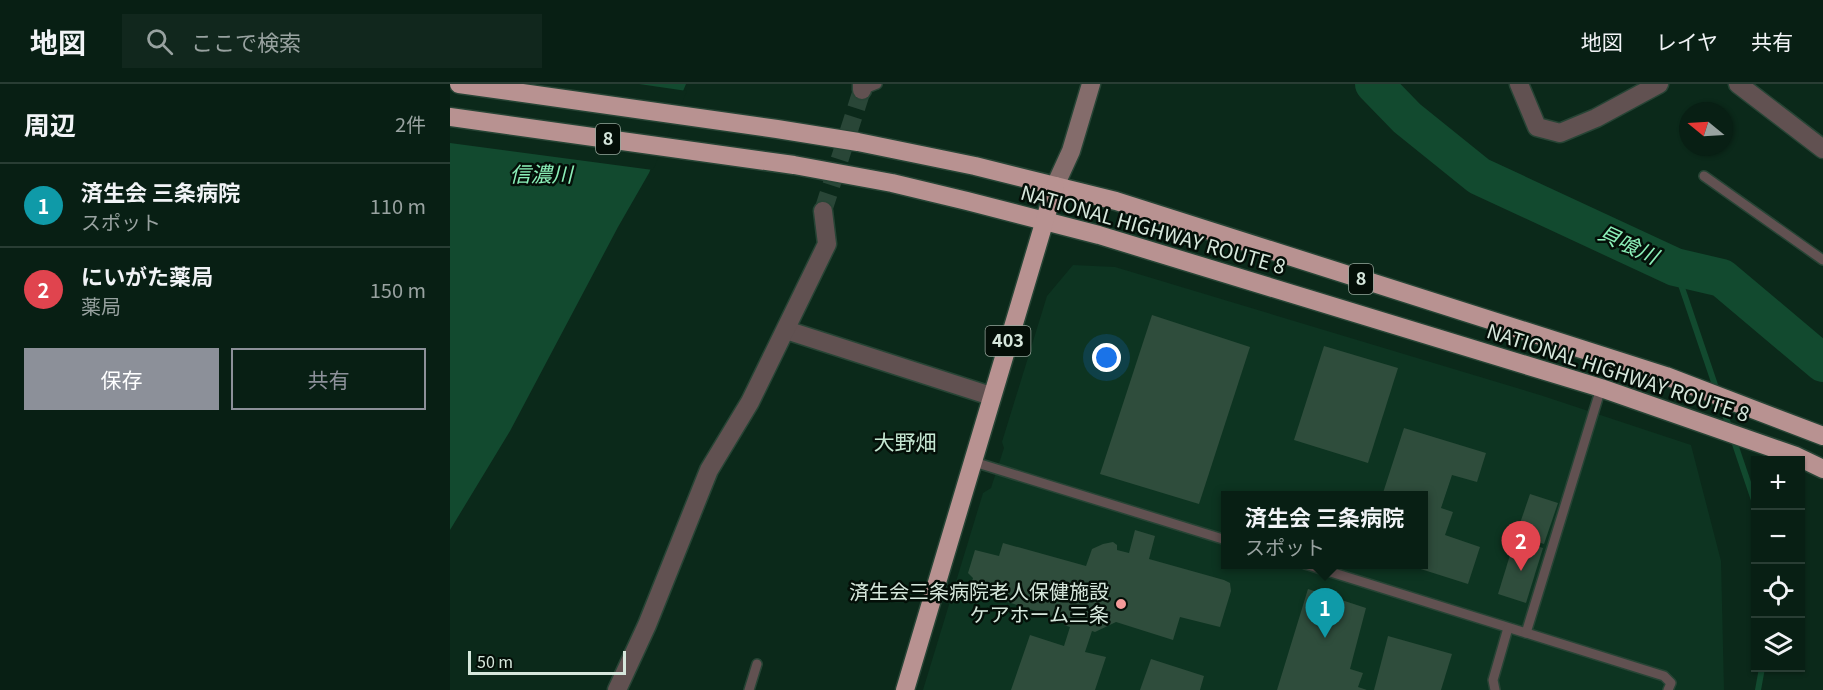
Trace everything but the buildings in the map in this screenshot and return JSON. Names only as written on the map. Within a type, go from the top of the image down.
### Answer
[{"type":"highway","name":"NATIONAL HIGHWAY ROUTE 8","points":[[459,84],[777,129],[916,153],[1116,201],[1666,376],[1823,436]]},
{"type":"highway","name":"NATIONAL HIGHWAY ROUTE 8","points":[[450,117],[766,161],[892,183],[1044,220],[1601,388],[1796,456],[1823,469]]},
{"type":"highway","name":"403","points":[[905,690],[1055,186]]},
{"type":"street","points":[[1055,186],[1071,151],[1090,84]]},
{"type":"street","points":[[1519,84],[1536,127],[1560,134],[1596,118],[1659,84]]},
{"type":"street","points":[[1738,84],[1823,149]]},
{"type":"street","points":[[617,690],[647,625],[708,470],[750,402],[827,244],[823,211]]},
{"type":"street","points":[[786,330],[991,396]]},
{"type":"lane","points":[[1704,176],[1823,260]]},
{"type":"lane","points":[[1526,633],[1601,388]]},
{"type":"lane","points":[[974,462],[1221,538]]},
{"type":"lane","points":[[1321,569],[1664,676],[1671,683],[1668,690]]},
{"type":"lane","points":[[1495,690],[1492,680],[1508,628]]},
{"type":"lane","points":[[749,690],[757,664]]},
{"type":"shaded area","points":[[1073,265],[1115,267],[1540,395],[1691,445],[1721,561],[1724,690],[923,690],[983,493],[991,488],[1004,448],[1002,442],[1047,296]]},
{"type":"water","name":"信濃川","points":[[453,84],[686,84],[649,173],[510,431],[450,530],[450,88]]},
{"type":"pier","points":[[450,84],[639,84],[687,91],[653,170],[450,143]]},
{"type":"waterway","name":"貝喰川","points":[[1374,84],[1407,118],[1479,176],[1675,267],[1722,278],[1823,363]]},
{"type":"waterway","name":"貝喰川","points":[[1675,267],[1751,491]]},
{"type":"waterway","name":"貝喰川","points":[[1758,690],[1761,672]]},
{"type":"tunnel","points":[[823,211],[862,90]]},
{"type":"place","name":"にいがた薬局","points":[[1521,571]]},
{"type":"place","name":"済生会三条病院老人保健施設 ケアホーム三条","points":[[1121,604]]},
{"type":"place","name":"済生会 三条病院","points":[[1325,638]]},
{"type":"district","name":"大野畑","points":[[905,443]]}]
